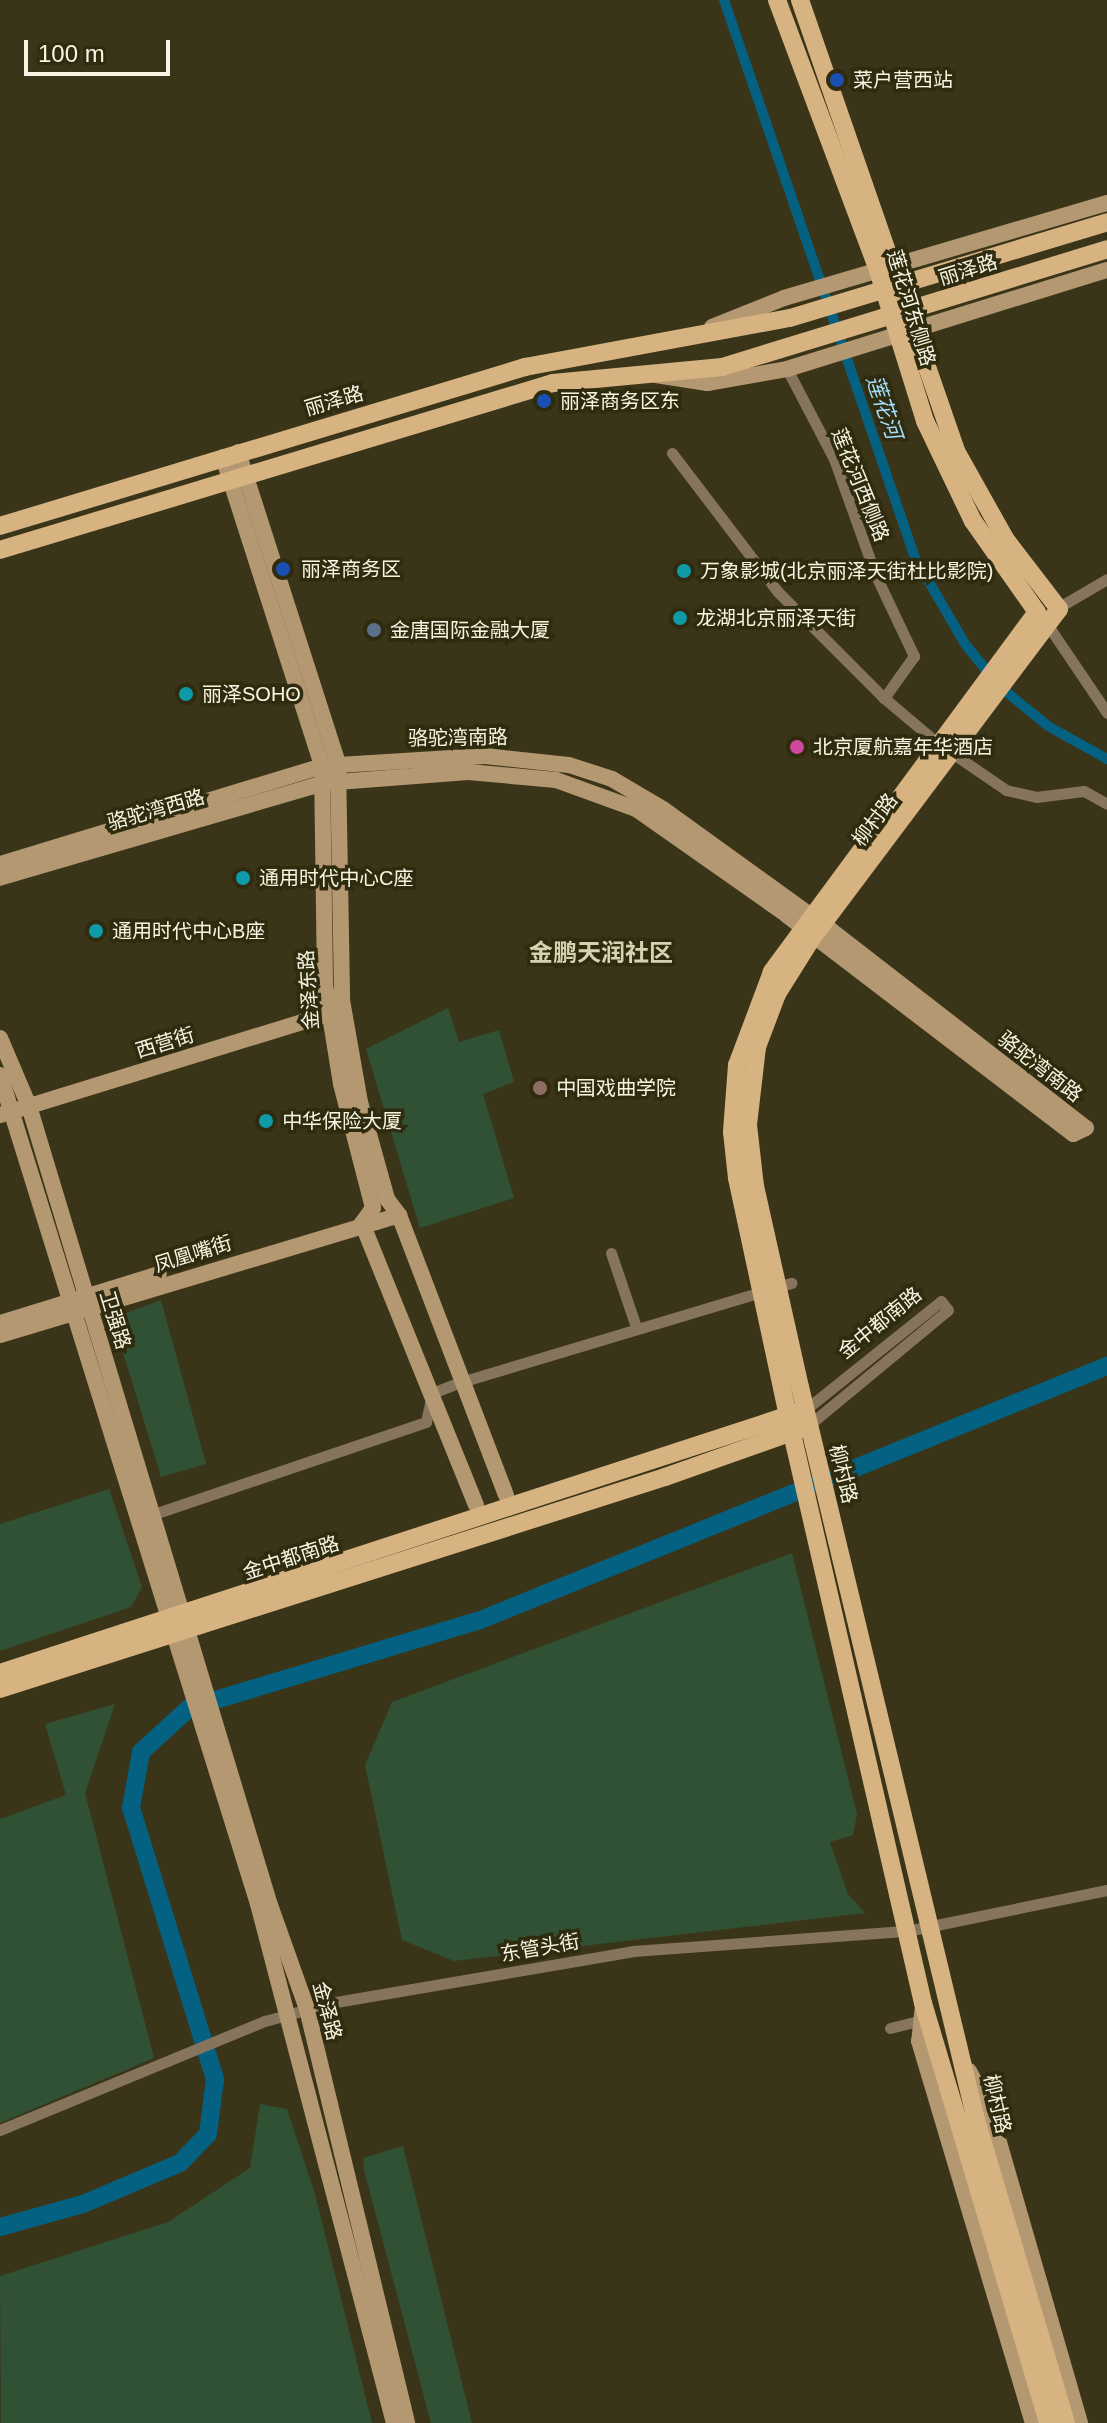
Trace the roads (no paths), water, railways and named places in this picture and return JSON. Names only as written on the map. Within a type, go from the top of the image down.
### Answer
[{"type":"main road","name":"莲花河东侧路","points":[[777,0],[877,271]]},
{"type":"main road","name":"莲花河东侧路","points":[[800,0],[877,271],[899,335],[967,474],[1048,615]]},
{"type":"main road","name":"丽泽路","points":[[0,526],[525,367],[790,318],[1107,222]]},
{"type":"main road","name":"丽泽路","points":[[0,550],[553,383],[722,367],[799,346],[1107,249]]},
{"type":"main road","name":"柳村路","points":[[812,925],[952,754],[976,706],[1048,615]]},
{"type":"main road","name":"柳村路","points":[[976,706],[936,742],[812,925],[777,994],[750,1080],[750,1159],[776,1287],[798,1421],[820,1510],[966,2065],[975,2116],[1066,2423]]},
{"type":"main road","name":"金中都南路","points":[[0,1689],[179,1626],[798,1421]]},
{"type":"main road","name":"柳村路","points":[[820,1510],[922,2012],[1048,2423]]},
{"type":"main road","name":"金中都南路","points":[[0,1673],[179,1626]]},
{"type":"street","name":"丽泽路","points":[[684,338],[784,298],[1107,203]]},
{"type":"street","name":"丽泽路","points":[[656,375],[707,383],[787,369],[1107,270]]},
{"type":"street","name":"莲花河西侧路","points":[[787,369],[834,459],[876,576],[914,656],[884,698]]},
{"type":"street","points":[[672,453],[778,592],[884,698],[936,742],[1006,790],[1036,797],[1084,791],[1107,804]]},
{"type":"street","name":"金泽东路","points":[[230,454],[331,773],[336,1012],[360,1102],[380,1204],[399,1215],[506,1495]]},
{"type":"street","points":[[1107,579],[1048,615],[1107,713]]},
{"type":"street","name":"骆驼湾南路","points":[[331,773],[485,756],[569,765],[634,791],[1086,1128],[1073,1134],[812,925]]},
{"type":"street","name":"骆驼湾西路","points":[[0,864],[331,773]]},
{"type":"street","name":"骆驼湾西路","points":[[0,878],[331,773]]},
{"type":"street","name":"西营街","points":[[14,1111],[336,1012]]},
{"type":"street","name":"卫强路","points":[[0,1038],[14,1111]]},
{"type":"street","name":"卫强路","points":[[0,1075],[154,1514],[179,1626]]},
{"type":"street","points":[[380,1204],[362,1223],[476,1505]]},
{"type":"street","name":"凤凰嘴街","points":[[0,1335],[81,1304],[380,1204]]},
{"type":"street","name":"凤凰嘴街","points":[[0,1323],[81,1304],[399,1215]]},
{"type":"street","points":[[611,1253],[636,1327]]},
{"type":"street","points":[[432,1393],[636,1327],[776,1287]]},
{"type":"street","name":"金中都南路","points":[[941,1301],[948,1310],[798,1421],[941,1301]]},
{"type":"street","name":"卫强路","points":[[81,1304],[179,1626]]},
{"type":"street","points":[[154,1514],[426,1422],[432,1393]]},
{"type":"street","name":"金泽路","points":[[179,1626],[307,2009],[407,2423]]},
{"type":"street","name":"金泽路","points":[[214,1736],[394,2423]]},
{"type":"street","name":"东管头街","points":[[0,2130],[219,2039],[307,2009],[633,1951],[907,1931],[1107,1890]]},
{"type":"street","points":[[890,2028],[922,2012]]},
{"type":"street","points":[[922,2012],[919,2041],[1033,2423]]},
{"type":"street","points":[[966,2065],[990,2111],[1080,2423]]},
{"type":"waterway","name":"莲花河","points":[[724,0],[915,558],[965,644],[999,686],[1048,726],[1107,759]]},
{"type":"waterway","points":[[0,2227],[83,2204],[180,2163],[208,2134],[215,2079],[131,1808],[141,1752],[189,1708],[478,1621],[1107,1366]]},
{"type":"place","name":"菜户营西站","points":[[837,80]]},
{"type":"place","name":"丽泽商务区东","points":[[544,401]]},
{"type":"place","name":"丽泽商务区","points":[[283,569]]},
{"type":"place","name":"万象影城(北京丽泽天街杜比影院)","points":[[684,571]]},
{"type":"place","name":"龙湖北京丽泽天街","points":[[680,618]]},
{"type":"place","name":"金唐国际金融大厦","points":[[374,630]]},
{"type":"place","name":"丽泽SOHO","points":[[186,694]]},
{"type":"place","name":"北京厦航嘉年华酒店","points":[[797,747]]},
{"type":"place","name":"通用时代中心C座","points":[[243,878]]},
{"type":"place","name":"通用时代中心B座","points":[[96,931]]},
{"type":"place","name":"中国戏曲学院","points":[[540,1088]]},
{"type":"place","name":"中华保险大厦","points":[[266,1121]]},
{"type":"district","name":"金鹏天润社区","points":[[601,953]]}]
